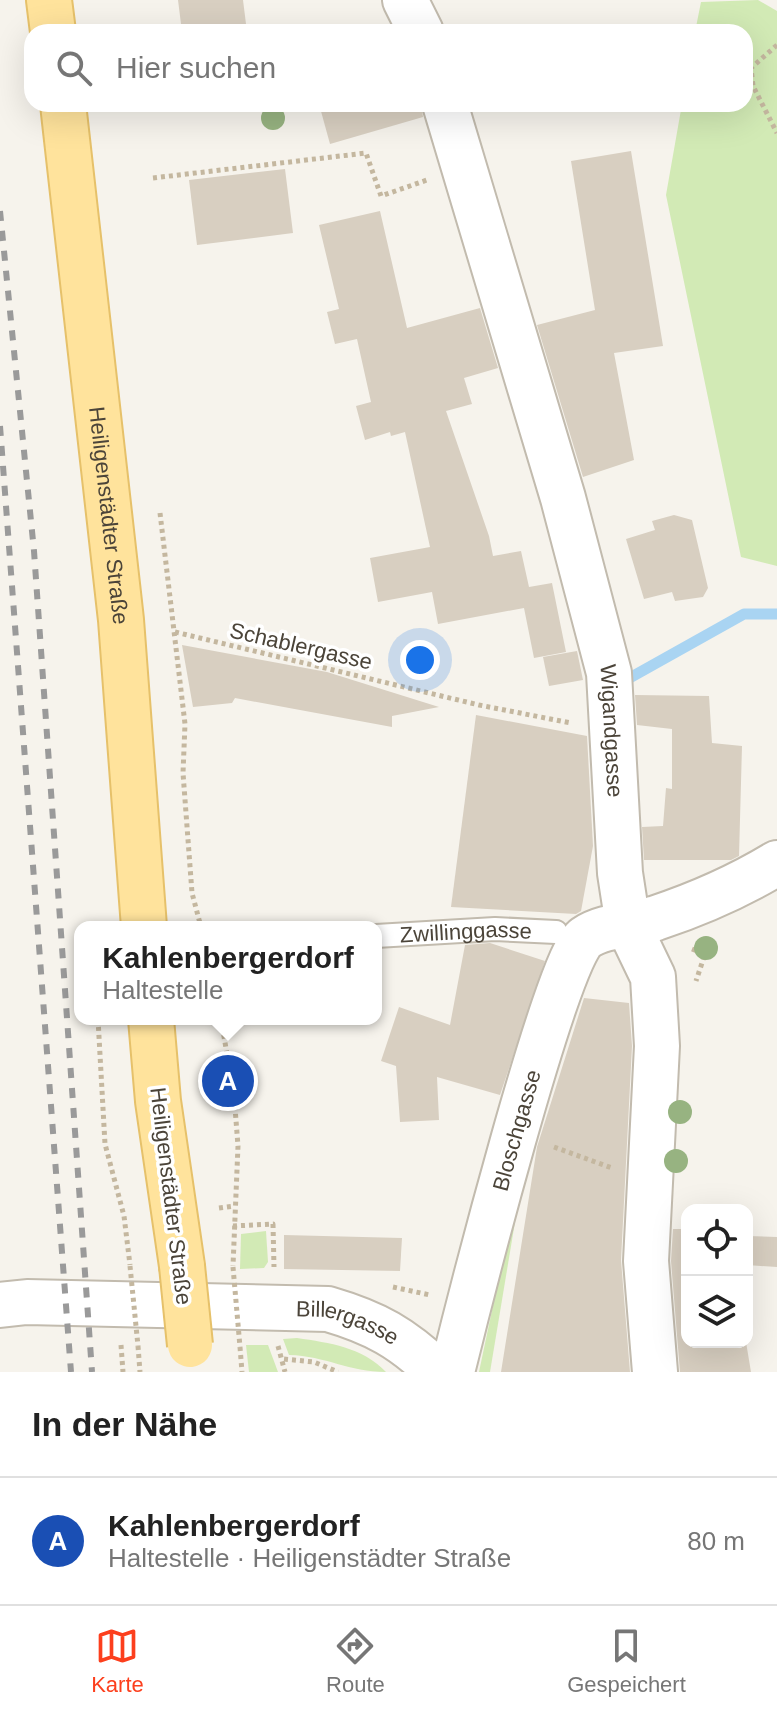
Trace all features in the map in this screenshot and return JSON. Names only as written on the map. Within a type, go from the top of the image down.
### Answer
[{"type":"main road","points":[[49,0],[52,24]]},
{"type":"main road","name":"Heiligenstädter Straße","points":[[64,112],[121,620],[144,921]]},
{"type":"main road","name":"Heiligenstädter Straße","points":[[152,1025],[158,1101],[182,1266],[191,1359]]},
{"type":"street","points":[[405,0],[417,24]]},
{"type":"street","name":"Wigandgasse","points":[[447,112],[554,468],[610,692],[618,844],[628,925],[653,977],[657,1046],[646,1261],[655,1372]]},
{"type":"street","name":"Bloschgasse","points":[[452,1372],[516,1133],[568,961],[585,938],[654,919],[746,882],[777,863]]},
{"type":"street","name":"Billergasse","points":[[0,1305],[27,1302],[328,1309],[375,1323],[409,1344],[438,1372]]},
{"type":"lane","name":"Zwillinggasse","points":[[382,936],[495,929],[556,932]]},
{"type":"path","points":[[753,66],[777,45]]},
{"type":"path","points":[[753,86],[777,133]]},
{"type":"path","points":[[153,178],[366,153],[381,196],[437,176]]},
{"type":"path","points":[[160,513],[185,724],[183,773],[192,893],[199,921]]},
{"type":"path","name":"Schablergasse","points":[[175,632],[479,705],[560,720]]},
{"type":"path","points":[[98,1025],[105,1144],[124,1216],[140,1372]]},
{"type":"path","points":[[222,1025],[234,1095],[238,1146],[233,1226],[242,1372]]},
{"type":"path","points":[[516,1133],[610,1167]]},
{"type":"path","points":[[219,1208],[234,1205]]},
{"type":"path","points":[[124,1216],[134,1215]]},
{"type":"path","points":[[233,1226],[273,1224],[274,1258]]},
{"type":"path","points":[[389,1286],[440,1298]]},
{"type":"path","points":[[120,1332],[123,1372]]},
{"type":"path","points":[[275,1341],[284,1359],[285,1372]]},
{"type":"path","points":[[284,1359],[314,1362],[338,1372]]},
{"type":"green space","points":[[758,0],[777,11],[777,566],[741,557],[666,195],[681,112],[753,112],[753,24],[697,24],[701,2]]},
{"type":"green space","points":[[514,1206],[517,1210],[490,1372],[479,1372]]},
{"type":"green space","points":[[266,1231],[268,1262],[264,1268],[240,1269],[241,1234]]},
{"type":"green space","points":[[283,1339],[333,1344],[356,1352],[386,1372],[289,1355]]},
{"type":"green space","points":[[246,1345],[268,1345],[278,1372],[249,1372]]},
{"type":"building","points":[[178,0],[243,0],[246,24],[181,24]]},
{"type":"building","points":[[321,112],[422,112],[423,117],[330,144]]},
{"type":"building","points":[[631,151],[663,346],[614,353],[634,460],[583,477],[537,325],[595,310],[571,161]]},
{"type":"building","points":[[285,169],[293,233],[197,245],[189,180]]},
{"type":"building","points":[[380,211],[407,328],[480,308],[498,368],[464,378],[472,404],[446,411],[493,556],[521,551],[529,587],[552,583],[566,652],[534,658],[524,608],[438,624],[432,592],[378,602],[370,558],[430,547],[405,432],[391,436],[390,432],[365,440],[356,406],[371,402],[357,339],[335,344],[327,312],[339,309],[319,225]]},
{"type":"building","points":[[674,515],[692,520],[708,588],[703,597],[675,601],[672,592],[644,599],[626,539],[655,530],[652,521]]},
{"type":"building","points":[[182,645],[327,672],[439,707],[392,716],[392,727],[235,698],[232,703],[193,707]]},
{"type":"building","points":[[577,651],[583,680],[549,686],[543,657]]},
{"type":"building","points":[[635,695],[709,696],[712,743],[742,746],[739,856],[731,860],[644,860],[642,827],[663,826],[666,788],[672,789],[672,729],[637,725]]},
{"type":"building","points":[[476,715],[587,736],[593,846],[581,911],[576,914],[451,907]]},
{"type":"building","points":[[490,943],[545,961],[500,1095],[437,1077],[439,1120],[400,1122],[396,1066],[381,1061],[399,1007],[450,1025],[465,945]]},
{"type":"building","points":[[584,998],[629,1003],[632,1046],[621,1260],[630,1372],[501,1372],[537,1147]]},
{"type":"building","points":[[673,1229],[681,1229],[681,1348],[747,1348],[751,1372],[680,1372],[671,1261]]},
{"type":"building","points":[[284,1235],[402,1238],[400,1271],[284,1269]]},
{"type":"building","points":[[753,1236],[777,1237],[777,1267],[753,1265]]},
{"type":"waterway","points":[[626,680],[744,614],[777,614]]},
{"type":"railway","points":[[0,211],[34,551],[92,1372]]},
{"type":"railway","points":[[0,426],[71,1372]]},
{"type":"place","name":"Kahlenbergerdorf","points":[[228,1081]]}]
